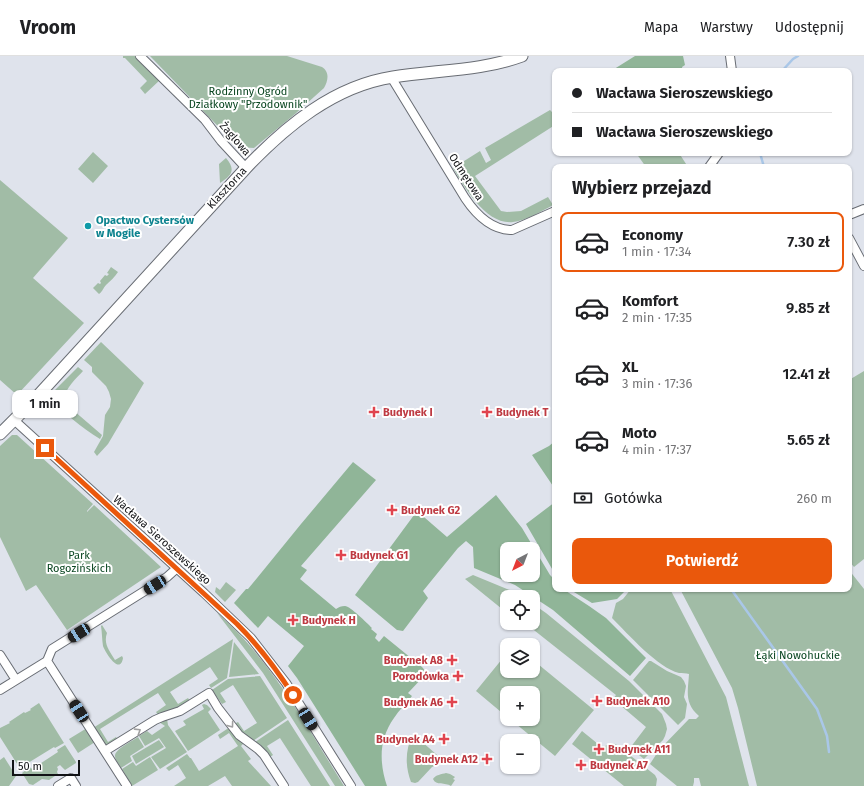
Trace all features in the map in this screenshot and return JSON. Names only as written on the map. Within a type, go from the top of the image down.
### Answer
[{"type":"street","name":"Żaglowa","points":[[140,56],[204,120],[246,168]]},
{"type":"street","name":"Klasztorna","points":[[0,434],[246,168],[263,151],[304,116],[324,103],[356,87],[374,81],[391,77],[499,63],[522,56]]},
{"type":"street","points":[[730,56],[732,68]]},
{"type":"street","name":"Odmętowa","points":[[391,77],[465,198],[483,219],[495,227],[504,230],[512,230],[552,212]]},
{"type":"street","points":[[852,214],[864,209]]},
{"type":"street","points":[[852,244],[864,266]]},
{"type":"street","name":"Wacława Sieroszewskiego","points":[[14,420],[177,568],[237,624],[262,651],[286,683],[351,786]]},
{"type":"street","points":[[0,690],[47,661],[52,650],[167,577],[177,568]]},
{"type":"street","points":[[0,655],[16,680]]},
{"type":"street","points":[[47,661],[127,786]]},
{"type":"street","points":[[105,751],[155,720],[180,711],[209,693],[239,735],[264,755],[284,786]]},
{"type":"street","points":[[58,786],[71,778],[76,786]]},
{"type":"green space","points":[[123,56],[137,56],[160,80],[145,94],[140,88],[147,81],[125,58],[123,58]]},
{"type":"green space","name":"Rodzinny Ogród Działkowy \"Przodownik\"","points":[[150,56],[287,56],[322,67],[326,71],[327,80],[324,88],[254,148],[238,147]]},
{"type":"green space","points":[[635,56],[683,56],[685,65],[682,68],[616,68]]},
{"type":"green space","points":[[550,110],[552,112],[552,127],[475,176],[501,211],[521,211],[548,197],[552,206],[523,220],[513,222],[494,218],[485,212],[470,195],[453,168],[480,151],[486,163],[491,160],[485,148]]},
{"type":"green space","points":[[93,152],[108,166],[93,183],[78,169]]},
{"type":"green space","points":[[638,156],[681,156],[686,164],[644,164]]},
{"type":"green space","points":[[226,158],[232,169],[230,175],[220,183],[219,164]]},
{"type":"green space","points":[[0,180],[68,238],[33,278],[84,323],[17,395],[0,380]]},
{"type":"green space","points":[[111,267],[118,272],[99,294],[93,288],[98,283],[101,283],[100,281],[105,275],[107,276],[109,274],[107,273]]},
{"type":"green space","points":[[101,342],[144,383],[108,444],[97,456],[94,452],[103,436],[105,415],[110,407],[111,399],[106,386],[92,372],[92,367],[84,360]]},
{"type":"green space","points":[[78,367],[83,371],[67,390],[65,395],[66,404],[102,435],[100,439],[73,420],[48,397]]},
{"type":"green space","points":[[864,371],[864,559],[854,567],[852,565],[852,378]]},
{"type":"green space","name":"Park Rogozińskich","points":[[12,435],[17,435],[93,504],[87,512],[94,505],[161,567],[67,630],[36,585],[26,591],[0,537],[0,446]]},
{"type":"green space","points":[[552,444],[552,485],[532,455]]},
{"type":"green space","points":[[353,462],[376,480],[301,566],[307,570],[300,579],[336,609],[345,606],[351,609],[372,628],[371,629],[377,634],[375,638],[379,642],[384,636],[425,671],[425,679],[423,677],[408,693],[412,696],[396,715],[385,734],[382,759],[384,777],[387,786],[365,786],[288,666],[304,646],[268,616],[258,628],[234,603],[246,589],[248,589]]},
{"type":"green space","points":[[496,495],[522,528],[530,542],[500,542],[500,579],[474,568],[473,547],[466,541],[458,548],[423,591],[428,598],[403,631],[397,630],[355,595],[417,511],[447,537]]},
{"type":"green space","points":[[552,504],[552,569],[540,548],[540,542],[536,542],[526,524]]},
{"type":"green space","points":[[540,558],[552,577],[552,592],[568,592],[589,606],[606,618],[646,658],[630,676],[553,610],[540,601],[540,590],[523,590],[508,582],[540,582]]},
{"type":"green space","name":"Łąki Nowohuckie","points":[[852,574],[864,589],[864,786],[757,786],[732,688],[682,592],[852,592]]},
{"type":"green space","points":[[473,575],[510,590],[500,590],[500,607],[465,579]]},
{"type":"green space","points":[[226,582],[236,590],[225,602],[215,592],[216,587],[220,590]]},
{"type":"green space","points":[[574,592],[624,592],[617,599],[592,603]]},
{"type":"green space","points":[[629,592],[672,592],[726,697],[749,786],[701,786],[699,778],[694,778],[693,786],[677,786],[650,764],[659,750],[689,719],[696,719],[699,716],[694,711],[689,701],[689,674],[679,673],[662,665],[644,650],[612,618],[616,603],[623,599]]},
{"type":"green space","points":[[540,609],[629,681],[662,714],[667,729],[665,736],[663,740],[644,759],[630,748],[646,727],[613,699],[616,695],[534,630],[540,630]]},
{"type":"green space","points":[[217,613],[236,631],[271,672],[302,717],[344,786],[335,786],[263,673]]},
{"type":"green space","points":[[102,625],[107,633],[106,641],[108,647],[115,660],[122,656],[123,658],[119,665],[113,661],[103,646]]},
{"type":"green space","points":[[233,639],[227,678],[211,688],[209,685],[218,679],[210,667],[170,692],[178,704],[188,698],[190,701],[179,708],[158,715],[156,712],[166,705],[158,693],[100,729],[108,742],[116,737],[118,740],[107,745],[103,743],[93,728]]},
{"type":"green space","points":[[234,642],[259,674],[229,677]]},
{"type":"green space","points":[[649,661],[681,677],[684,681],[686,686],[684,697],[687,704],[685,718],[678,725],[633,680]]},
{"type":"green space","points":[[500,662],[500,678],[540,678],[540,666],[594,710],[555,756],[540,744],[540,734],[528,734],[519,726],[540,726],[540,686],[500,686],[500,711],[476,691]]},
{"type":"green space","points":[[260,676],[287,718],[253,741],[242,734],[234,724],[238,722],[244,731],[257,723],[233,685],[220,693],[226,702],[222,704],[212,690],[228,679]]},
{"type":"green space","points":[[39,703],[64,743],[55,748],[54,747],[28,763],[29,765],[21,770],[0,737],[0,728],[10,723],[9,722],[24,712],[25,713],[31,710],[30,709]]},
{"type":"green space","points":[[204,704],[211,709],[208,712],[220,730],[188,751],[175,731],[186,725],[183,721],[204,709],[202,705]]},
{"type":"green space","points":[[167,719],[168,725],[187,752],[160,769],[151,757],[166,748],[159,738],[145,746],[139,736],[147,731],[152,735],[165,726],[159,722]]},
{"type":"green space","points":[[288,720],[330,786],[311,786],[280,738],[267,746],[273,755],[270,757],[255,744],[255,742]]},
{"type":"green space","points":[[230,727],[245,742],[241,746],[251,759],[248,761],[271,786],[232,786],[225,776],[208,786],[174,786],[186,778],[178,765],[169,771],[166,768],[187,754],[199,771],[238,746],[229,733],[220,739],[218,735]]},
{"type":"green space","points":[[87,728],[95,742],[78,753],[69,739]]},
{"type":"green space","points":[[582,731],[603,748],[609,744],[617,745],[655,775],[657,779],[656,786],[624,786],[572,744]]},
{"type":"green space","points":[[413,734],[444,761],[432,767],[418,782],[415,783],[411,782],[407,764],[408,746]]},
{"type":"green space","points":[[138,737],[144,747],[130,756],[132,761],[121,768],[115,756],[116,753]]},
{"type":"green space","points":[[159,740],[164,747],[136,764],[132,756]]},
{"type":"green space","points":[[65,745],[76,763],[65,770],[60,765],[57,767],[58,774],[49,780],[42,779],[33,785],[29,784],[22,773],[30,767],[32,769],[58,752],[57,750]]},
{"type":"green space","points":[[4,757],[16,776],[9,786],[0,786],[0,760]]},
{"type":"green space","points":[[150,757],[158,770],[132,786],[122,769],[133,762],[136,766]]},
{"type":"green space","points":[[446,773],[455,777],[453,779],[455,780],[451,786],[434,781],[433,779],[437,776]]},
{"type":"waterway","points":[[785,68],[798,56]]},
{"type":"waterway","points":[[761,156],[763,164]]},
{"type":"waterway","points":[[733,592],[817,709],[827,736],[829,752]]},
{"type":"place","name":"Opactwo Cystersów w Mogile","points":[[88,226]]},
{"type":"place","name":"Budynek I","points":[[374,412]]},
{"type":"place","name":"Budynek T","points":[[487,412]]},
{"type":"place","name":"Budynek G2","points":[[392,510]]},
{"type":"place","name":"Budynek G1","points":[[341,555]]},
{"type":"place","name":"Budynek H","points":[[293,620]]},
{"type":"place","name":"Budynek A8","points":[[452,660]]},
{"type":"place","name":"Porodówka","points":[[458,676]]},
{"type":"place","name":"Budynek A10","points":[[597,701]]},
{"type":"place","name":"Budynek A6","points":[[452,702]]},
{"type":"place","name":"Budynek A4","points":[[444,739]]},
{"type":"place","name":"Budynek A11","points":[[599,749]]},
{"type":"place","name":"Budynek A12","points":[[487,759]]},
{"type":"place","name":"Budynek A7","points":[[581,765]]},
{"type":"route","points":[[45,448],[237,624],[251,638],[278,672],[293,695]]}]
